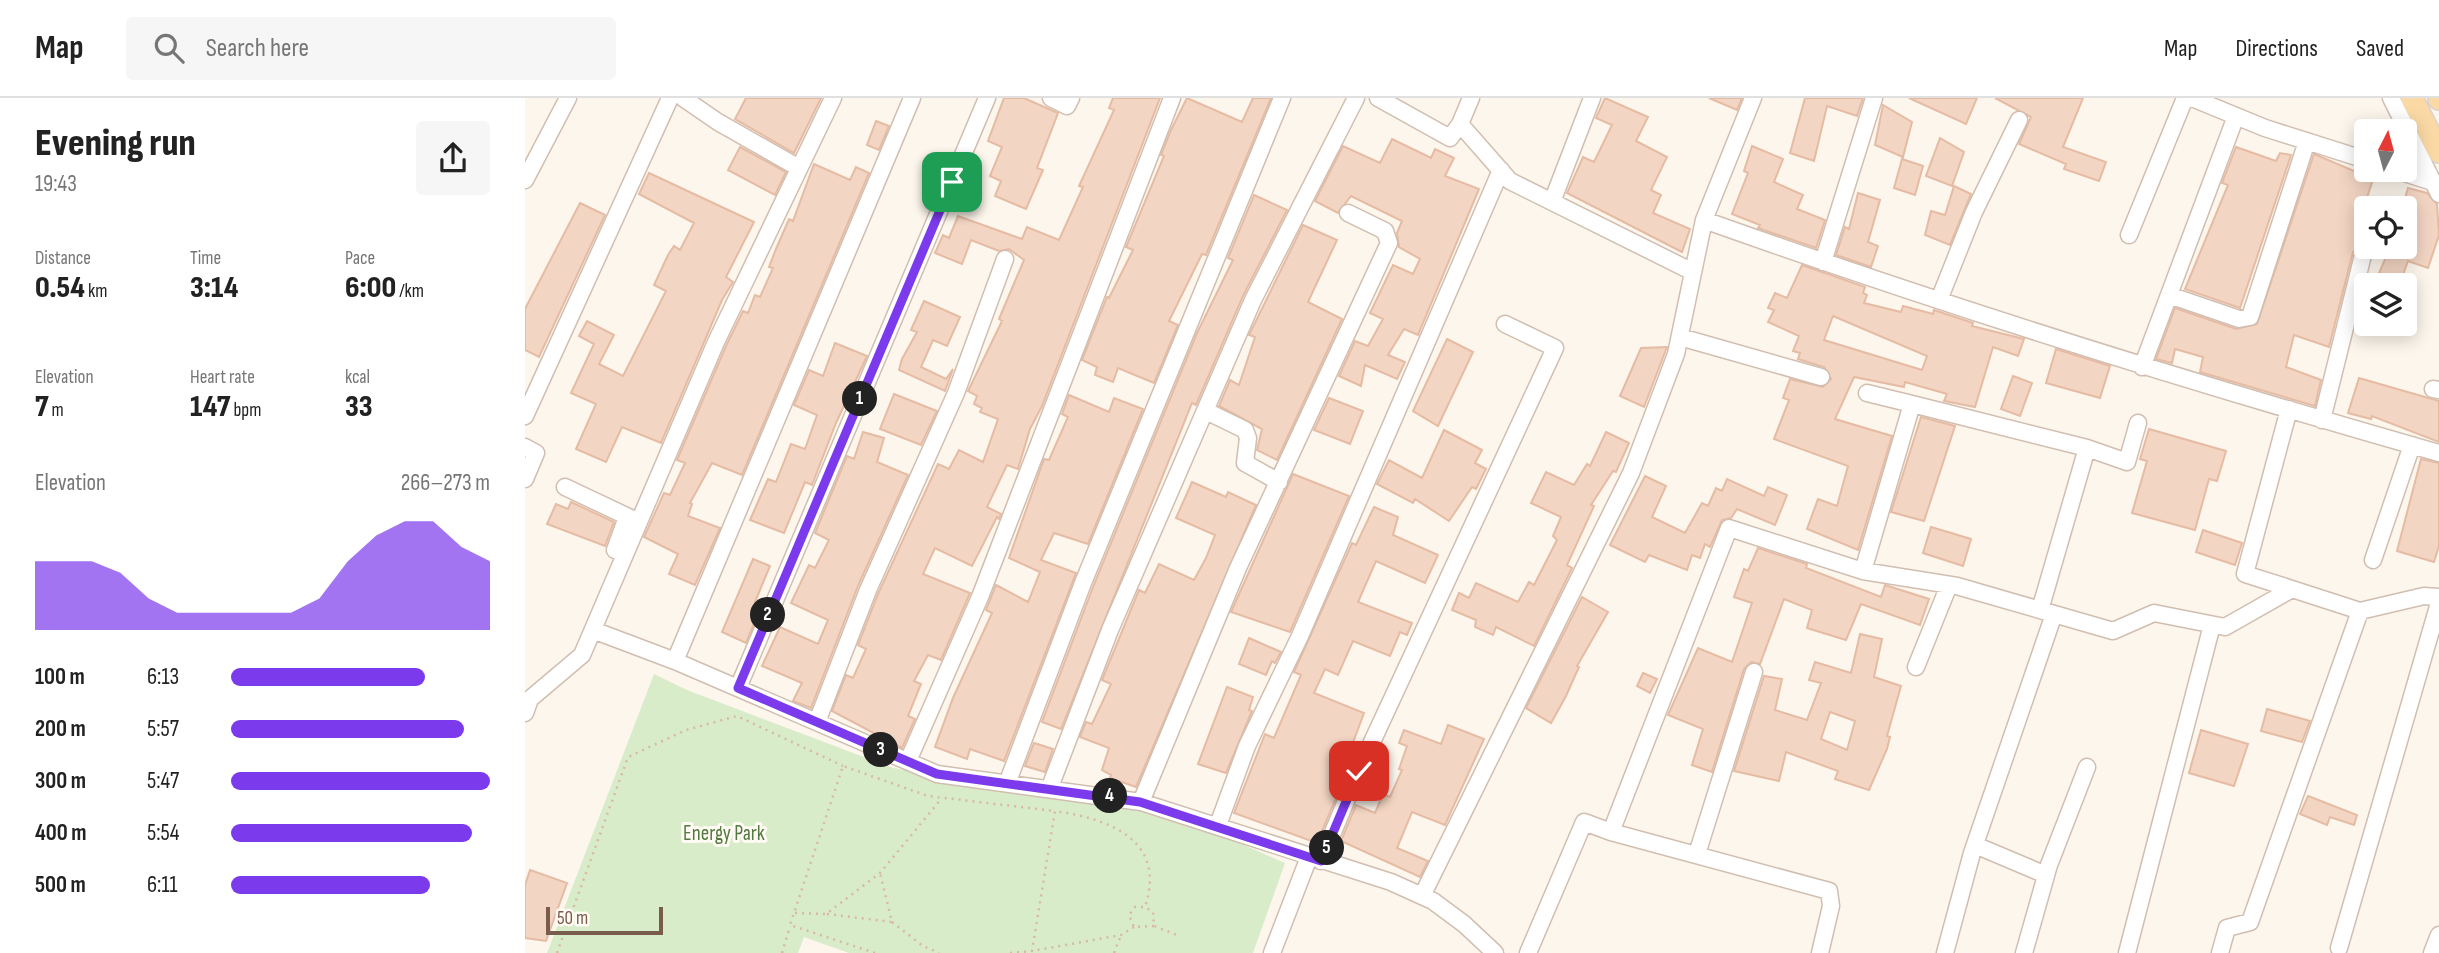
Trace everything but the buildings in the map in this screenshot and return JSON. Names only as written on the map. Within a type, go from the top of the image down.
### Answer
[{"type":"main road","points":[[2412,98],[2439,152]]},
{"type":"street","points":[[525,180],[568,98]]},
{"type":"street","points":[[525,416],[670,98]]},
{"type":"street","points":[[683,98],[718,122],[799,168]]},
{"type":"street","points":[[615,550],[633,519],[833,98]]},
{"type":"street","points":[[675,661],[912,98]]},
{"type":"street","points":[[738,688],[987,98]]},
{"type":"street","points":[[1051,98],[1067,106],[1071,98]]},
{"type":"street","points":[[908,761],[980,597],[1172,98]]},
{"type":"street","points":[[1008,781],[1083,583],[1282,98]]},
{"type":"street","points":[[1050,787],[1110,630],[1274,256],[1356,98]]},
{"type":"street","points":[[1378,98],[1450,138],[1460,124],[1471,98]]},
{"type":"street","points":[[1552,201],[1592,98]]},
{"type":"street","points":[[1422,896],[1631,473],[1676,354],[1691,271],[1704,220],[1753,98]]},
{"type":"street","points":[[1823,262],[1874,98]]},
{"type":"street","points":[[2129,235],[2185,98]]},
{"type":"street","points":[[2192,98],[2354,156]]},
{"type":"street","points":[[2391,98],[2436,188]]},
{"type":"street","points":[[2142,367],[2236,116]]},
{"type":"street","points":[[1939,300],[1973,212],[2019,120]]},
{"type":"street","points":[[1460,124],[1510,181],[1691,271]]},
{"type":"street","points":[[2169,295],[2239,319],[2250,317],[2307,141]]},
{"type":"street","points":[[1218,825],[1247,746],[1300,636],[1501,170]]},
{"type":"street","points":[[2417,180],[2436,188]]},
{"type":"street","points":[[1140,802],[1227,593],[1389,243],[1385,231],[1348,213]]},
{"type":"street","points":[[1704,220],[2142,367],[2439,453]]},
{"type":"street","points":[[817,722],[868,590],[957,393],[1005,259]]},
{"type":"street","points":[[2322,420],[2362,259]]},
{"type":"street","points":[[1272,953],[1555,348],[1505,324]]},
{"type":"street","points":[[1680,337],[1821,377]]},
{"type":"street","points":[[1867,393],[2087,448],[2127,462],[2138,423]]},
{"type":"street","points":[[1863,571],[1912,404]]},
{"type":"street","points":[[2288,409],[2245,574],[2360,611],[2424,596],[2439,597]]},
{"type":"street","points":[[1206,411],[1245,429],[1248,439],[1245,463],[1279,482]]},
{"type":"street","points":[[2373,560],[2412,445]]},
{"type":"street","points":[[525,447],[536,453],[525,479]]},
{"type":"street","points":[[1944,953],[2047,612],[2087,448]]},
{"type":"street","points":[[565,487],[633,519]]},
{"type":"street","points":[[525,713],[530,699],[582,655],[633,519]]},
{"type":"street","points":[[1611,832],[1729,528],[1863,571],[1949,585],[2113,631],[2154,613],[2225,627],[2292,589]]},
{"type":"street","points":[[1916,667],[1949,585]]},
{"type":"street","points":[[2339,948],[2439,603]]},
{"type":"street","points":[[2221,953],[2227,928],[2250,922],[2360,611]]},
{"type":"street","points":[[2127,953],[2212,625]]},
{"type":"street","points":[[593,630],[675,661],[937,774],[1008,781],[1140,802],[1391,882],[1422,896],[1464,924],[1495,953]]},
{"type":"street","points":[[1697,854],[1754,672]]},
{"type":"street","points":[[2024,953],[2046,875],[2087,766]]},
{"type":"street","points":[[1528,953],[1584,822],[1611,832],[1829,891],[1831,906],[1820,953]]},
{"type":"street","points":[[1975,845],[2046,875]]},
{"type":"street","points":[[2432,953],[2439,934]]},
{"type":"path","points":[[557,953],[628,757],[686,730],[737,716],[843,766],[928,796],[1091,816],[1133,839],[1148,861],[1153,884],[1145,907]]},
{"type":"path","points":[[782,953],[843,766]]},
{"type":"path","points":[[826,914],[880,873],[942,798]]},
{"type":"path","points":[[1032,951],[1055,811]]},
{"type":"path","points":[[880,873],[892,922]]},
{"type":"path","points":[[1134,927],[1129,915],[1135,906],[1145,907],[1153,912],[1154,926]]},
{"type":"path","points":[[794,913],[892,922],[923,946],[939,953]]},
{"type":"path","points":[[790,925],[875,953]]},
{"type":"path","points":[[1010,953],[1121,935],[1134,927],[1154,926],[1177,935]]},
{"type":"path","points":[[1114,953],[1121,935]]},
{"type":"green space","name":"Energy Park","points":[[654,674],[687,690],[893,768],[1129,808],[1230,839],[1285,863],[1253,953],[849,953],[804,937],[798,953],[547,953]]},
{"type":"route","points":[[952,182],[738,688],[937,774],[1008,781],[1140,802],[1218,825],[1321,861],[1359,771]]}]
